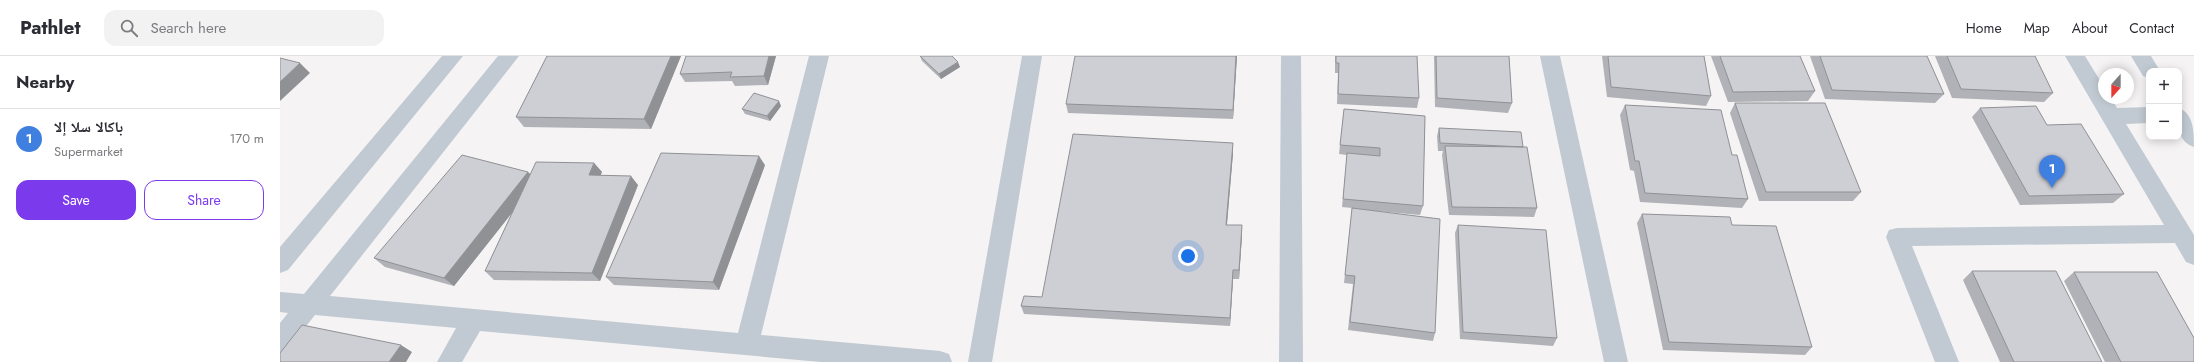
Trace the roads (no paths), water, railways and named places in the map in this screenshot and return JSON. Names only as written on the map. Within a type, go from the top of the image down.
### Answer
[{"type":"street","points":[[280,264],[453,56]]},
{"type":"street","points":[[280,341],[509,56]]},
{"type":"street","points":[[747,344],[819,56]]},
{"type":"street","points":[[980,362],[1032,56]]},
{"type":"street","points":[[1291,56],[1291,362]]},
{"type":"street","points":[[1550,56],[1616,362]]},
{"type":"street","points":[[2075,56],[2194,255]]},
{"type":"street","points":[[2141,56],[2148,68]]},
{"type":"street","points":[[2111,116],[2146,115]]},
{"type":"street","points":[[2182,115],[2194,115]]},
{"type":"street","points":[[2182,120],[2194,139]]},
{"type":"street","points":[[1947,362],[1896,237],[2181,234]]},
{"type":"street","points":[[280,302],[940,362]]},
{"type":"street","points":[[449,362],[474,320]]},
{"type":"place","name":"باكالا سلا إلا","points":[[2052,188]]}]
